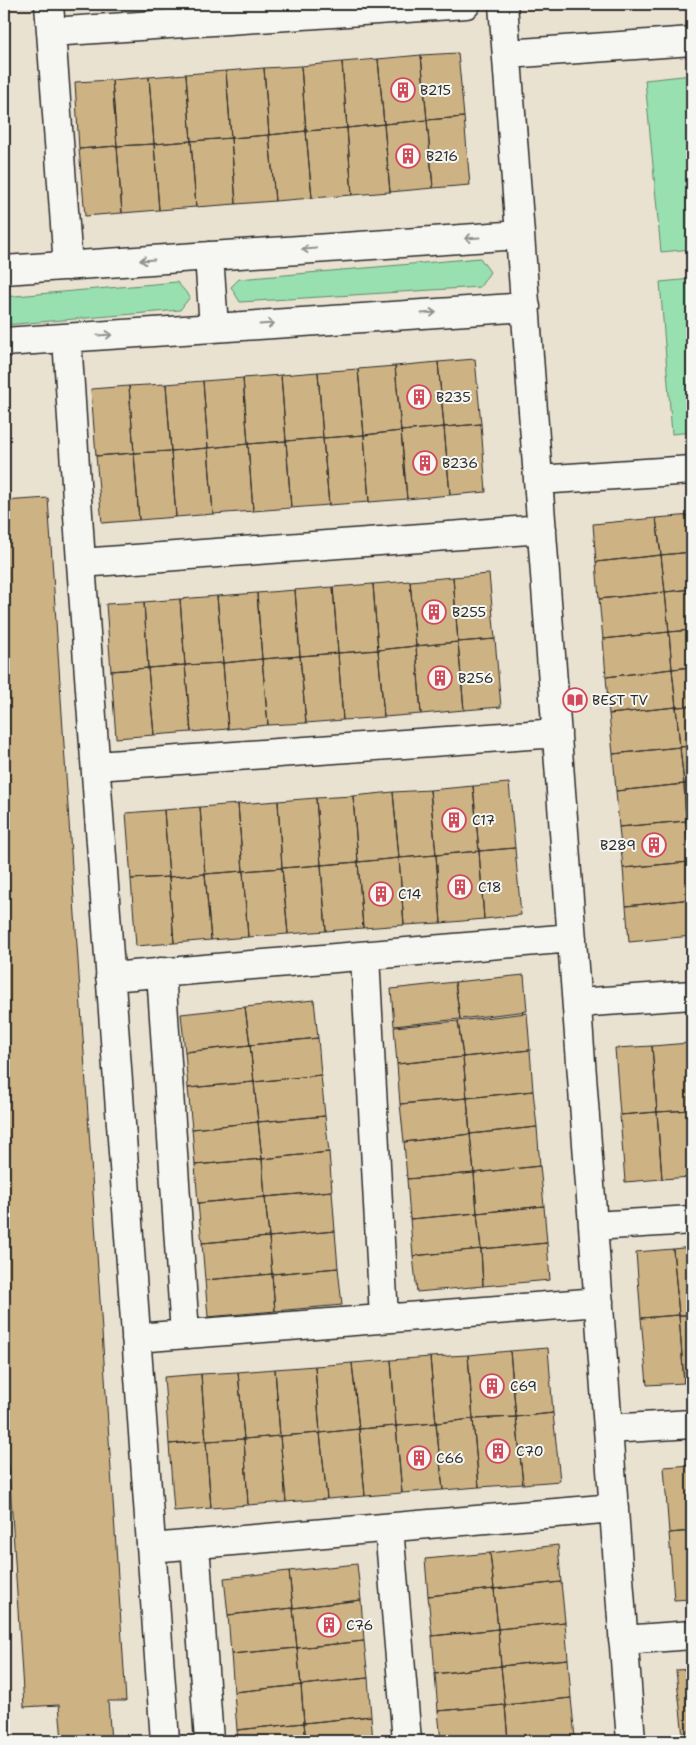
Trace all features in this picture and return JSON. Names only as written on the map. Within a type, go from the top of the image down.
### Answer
[{"type":"street","points":[[49,4],[68,266]]},
{"type":"street","points":[[52,32],[466,4]]},
{"type":"street","points":[[503,4],[631,1741]]},
{"type":"street","points":[[507,54],[692,41]]},
{"type":"street","points":[[4,270],[520,235]]},
{"type":"street","points":[[209,256],[214,327]]},
{"type":"street","points":[[4,342],[526,307]]},
{"type":"street","points":[[67,338],[81,563],[164,1741]]},
{"type":"street","points":[[538,480],[692,470]]},
{"type":"street","points":[[81,563],[542,529]]},
{"type":"street","points":[[96,766],[557,733]]},
{"type":"street","points":[[110,977],[572,938]]},
{"type":"street","points":[[365,956],[384,1318]]},
{"type":"street","points":[[161,972],[185,1334]]},
{"type":"street","points":[[577,1003],[692,995]]},
{"type":"street","points":[[593,1226],[692,1220]]},
{"type":"street","points":[[136,1338],[599,1302]]},
{"type":"street","points":[[608,1429],[692,1424]]},
{"type":"street","points":[[151,1548],[614,1508]]},
{"type":"street","points":[[390,1528],[407,1741]]},
{"type":"street","points":[[195,1544],[209,1741]]},
{"type":"street","points":[[624,1640],[692,1635]]},
{"type":"green space","points":[[692,75],[692,249],[661,252],[645,80]]},
{"type":"green space","points":[[480,258],[490,272],[480,287],[240,302],[231,287],[239,279]]},
{"type":"green space","points":[[692,279],[692,432],[672,434],[660,282]]},
{"type":"green space","points":[[177,282],[190,297],[180,310],[4,325],[4,297]]},
{"type":"building","points":[[458,53],[464,117],[427,120],[421,55]]},
{"type":"building","name":"B215","points":[[421,55],[427,120],[384,124],[378,59]]},
{"type":"building","points":[[378,59],[384,124],[347,128],[342,62]]},
{"type":"building","points":[[342,62],[347,128],[306,131],[301,66]]},
{"type":"building","points":[[301,66],[306,131],[269,135],[264,68]]},
{"type":"building","points":[[264,68],[269,135],[231,138],[226,71]]},
{"type":"building","points":[[226,71],[231,138],[191,141],[186,74]]},
{"type":"building","points":[[186,74],[191,141],[154,144],[149,77]]},
{"type":"building","points":[[149,77],[154,144],[117,146],[112,80]]},
{"type":"building","points":[[112,80],[117,146],[79,149],[75,82]]},
{"type":"building","points":[[464,117],[470,185],[433,188],[427,120]]},
{"type":"building","name":"B216","points":[[427,120],[433,188],[390,192],[384,124]]},
{"type":"building","points":[[384,124],[390,192],[352,195],[347,128]]},
{"type":"building","points":[[347,128],[352,195],[312,198],[306,131]]},
{"type":"building","points":[[306,131],[312,198],[275,201],[269,135]]},
{"type":"building","points":[[269,135],[275,201],[236,204],[231,138]]},
{"type":"building","points":[[231,138],[236,204],[196,207],[191,141]]},
{"type":"building","points":[[191,141],[196,207],[159,210],[154,144]]},
{"type":"building","points":[[154,144],[159,210],[122,213],[117,146]]},
{"type":"building","points":[[117,146],[122,213],[85,216],[79,149]]},
{"type":"building","points":[[475,359],[481,424],[444,427],[438,362]]},
{"type":"building","name":"B235","points":[[438,362],[444,427],[401,431],[395,366]]},
{"type":"building","points":[[395,366],[401,431],[364,435],[358,369]]},
{"type":"building","points":[[358,369],[364,435],[323,438],[318,372]]},
{"type":"building","points":[[318,372],[323,438],[286,441],[281,375]]},
{"type":"building","points":[[281,375],[286,441],[248,444],[243,378]]},
{"type":"building","points":[[243,378],[248,444],[208,448],[203,381]]},
{"type":"building","points":[[203,381],[208,448],[171,451],[166,384]]},
{"type":"building","points":[[166,384],[171,451],[134,453],[129,386]]},
{"type":"building","points":[[129,386],[134,453],[96,456],[91,389]]},
{"type":"building","points":[[481,424],[486,492],[450,495],[444,427]]},
{"type":"building","name":"B236","points":[[444,427],[450,495],[407,499],[401,431]]},
{"type":"building","points":[[401,431],[407,499],[369,502],[364,435]]},
{"type":"building","points":[[364,435],[369,502],[329,505],[323,438]]},
{"type":"building","points":[[323,438],[329,505],[291,508],[286,441]]},
{"type":"building","points":[[286,441],[291,508],[253,511],[248,444]]},
{"type":"building","points":[[248,444],[253,511],[213,514],[208,448]]},
{"type":"building","points":[[208,448],[213,514],[176,517],[171,451]]},
{"type":"building","points":[[171,451],[176,517],[139,520],[134,453]]},
{"type":"building","points":[[134,453],[139,520],[102,523],[96,456]]},
{"type":"building","points":[[48,498],[126,1701],[108,1701],[111,1741],[62,1741],[59,1705],[24,1707],[9,1465],[4,1465],[4,501]]},
{"type":"building","points":[[692,515],[692,552],[661,555],[656,518]]},
{"type":"building","points":[[656,518],[661,555],[596,562],[593,524]]},
{"type":"building","points":[[692,552],[692,589],[665,592],[661,555]]},
{"type":"building","points":[[661,555],[665,592],[599,599],[596,562]]},
{"type":"building","points":[[489,574],[495,639],[458,642],[453,577]]},
{"type":"building","name":"B255","points":[[453,577],[458,642],[416,646],[410,581]]},
{"type":"building","points":[[410,581],[416,646],[378,650],[373,584]]},
{"type":"building","points":[[373,584],[378,650],[338,653],[333,587]]},
{"type":"building","points":[[333,587],[338,653],[300,656],[295,590]]},
{"type":"building","points":[[692,589],[692,630],[669,632],[665,592]]},
{"type":"building","points":[[295,590],[300,656],[262,659],[257,593]]},
{"type":"building","points":[[665,592],[669,632],[603,639],[599,599]]},
{"type":"building","points":[[257,593],[262,659],[223,663],[217,596]]},
{"type":"building","points":[[217,596],[223,663],[185,665],[180,599]]},
{"type":"building","points":[[180,599],[185,665],[148,668],[144,602]]},
{"type":"building","points":[[144,602],[148,668],[111,671],[106,604]]},
{"type":"building","points":[[692,630],[692,667],[672,669],[669,632]]},
{"type":"building","points":[[669,632],[672,669],[606,677],[603,639]]},
{"type":"building","points":[[495,639],[501,707],[464,710],[458,642]]},
{"type":"building","name":"B256","points":[[458,642],[464,710],[421,714],[416,646]]},
{"type":"building","points":[[416,646],[421,714],[384,717],[378,650]]},
{"type":"building","points":[[378,650],[384,717],[343,720],[338,653]]},
{"type":"building","points":[[338,653],[343,720],[306,723],[300,656]]},
{"type":"building","points":[[300,656],[306,723],[268,725],[262,659]]},
{"type":"building","points":[[262,659],[268,725],[228,729],[223,663]]},
{"type":"building","points":[[223,663],[228,729],[191,732],[185,665]]},
{"type":"building","points":[[185,665],[191,732],[154,735],[148,668]]},
{"type":"building","points":[[692,667],[692,706],[676,707],[672,669]]},
{"type":"building","points":[[148,668],[154,735],[116,738],[111,671]]},
{"type":"building","points":[[672,669],[676,707],[609,714],[606,677]]},
{"type":"building","points":[[692,706],[692,746],[680,747],[676,707]]},
{"type":"building","points":[[676,707],[680,747],[613,754],[609,714]]},
{"type":"building","points":[[692,746],[692,783],[684,784],[680,747]]},
{"type":"building","points":[[680,747],[684,784],[616,791],[613,754]]},
{"type":"building","points":[[509,783],[515,848],[479,851],[473,786]]},
{"type":"building","points":[[692,783],[692,820],[686,821],[684,784]]},
{"type":"building","points":[[684,784],[686,821],[619,827],[616,791]]},
{"type":"building","name":"C17","points":[[473,786],[479,851],[436,855],[430,790]]},
{"type":"building","points":[[430,790],[436,855],[399,858],[393,792]]},
{"type":"building","points":[[393,792],[399,858],[358,862],[353,796]]},
{"type":"building","points":[[353,796],[358,862],[321,865],[316,798]]},
{"type":"building","points":[[316,798],[321,865],[282,868],[278,801]]},
{"type":"building","points":[[278,801],[282,868],[243,871],[238,804]]},
{"type":"building","points":[[238,804],[243,871],[205,874],[200,807]]},
{"type":"building","points":[[200,807],[205,874],[169,877],[164,810]]},
{"type":"building","points":[[164,810],[169,877],[131,879],[126,813]]},
{"type":"building","points":[[692,820],[692,862],[690,862],[686,821]]},
{"type":"building","name":"B289","points":[[686,821],[690,862],[623,868],[619,827]]},
{"type":"building","points":[[515,848],[521,915],[484,919],[479,851]]},
{"type":"building","name":"C18","points":[[479,851],[484,919],[441,923],[436,855]]},
{"type":"building","points":[[436,855],[441,923],[404,925],[399,858]]},
{"type":"building","name":"C14","points":[[399,858],[404,925],[363,928],[358,862]]},
{"type":"building","points":[[358,862],[363,928],[326,931],[321,865]]},
{"type":"building","points":[[690,862],[692,899],[626,906],[623,868]]},
{"type":"building","points":[[321,865],[326,931],[288,934],[282,868]]},
{"type":"building","points":[[282,868],[288,934],[248,937],[243,871]]},
{"type":"building","points":[[243,871],[248,937],[211,940],[205,874]]},
{"type":"building","points":[[205,874],[211,940],[174,943],[169,877]]},
{"type":"building","points":[[169,877],[174,943],[136,946],[131,879]]},
{"type":"building","points":[[692,899],[692,936],[629,942],[626,906]]},
{"type":"building","points":[[524,975],[527,1011],[460,1019],[455,982]]},
{"type":"building","points":[[455,982],[460,1019],[394,1026],[391,989]]},
{"type":"building","points":[[314,1000],[318,1038],[250,1045],[245,1007]]},
{"type":"building","points":[[245,1007],[250,1045],[185,1052],[181,1014]]},
{"type":"building","points":[[527,1013],[530,1050],[463,1057],[458,1021]]},
{"type":"building","points":[[458,1021],[463,1057],[397,1064],[394,1027]]},
{"type":"building","points":[[318,1038],[321,1075],[254,1082],[250,1045]]},
{"type":"building","points":[[689,1043],[692,1043],[692,1086]]},
{"type":"building","points":[[689,1043],[692,1110],[657,1112],[652,1046]]},
{"type":"building","points":[[250,1045],[254,1082],[188,1088],[185,1052]]},
{"type":"building","points":[[652,1046],[657,1112],[620,1115],[615,1048]]},
{"type":"building","points":[[530,1050],[533,1091],[467,1098],[463,1057]]},
{"type":"building","points":[[463,1057],[467,1098],[400,1104],[397,1064]]},
{"type":"building","points":[[321,1075],[325,1116],[258,1122],[254,1082]]},
{"type":"building","points":[[254,1082],[258,1122],[192,1129],[188,1088]]},
{"type":"building","points":[[533,1091],[537,1127],[470,1134],[467,1098]]},
{"type":"building","points":[[467,1098],[470,1134],[404,1142],[400,1104]]},
{"type":"building","points":[[692,1110],[692,1177],[662,1179],[657,1112]]},
{"type":"building","points":[[657,1112],[662,1179],[625,1182],[620,1115]]},
{"type":"building","points":[[325,1116],[329,1152],[262,1159],[258,1122]]},
{"type":"building","points":[[258,1122],[262,1159],[195,1165],[192,1129]]},
{"type":"building","points":[[537,1127],[540,1166],[474,1173],[470,1134]]},
{"type":"building","points":[[470,1134],[474,1173],[407,1179],[404,1142]]},
{"type":"building","points":[[329,1152],[332,1191],[265,1197],[262,1159]]},
{"type":"building","points":[[262,1159],[265,1197],[198,1203],[195,1165]]},
{"type":"building","points":[[540,1166],[544,1206],[477,1213],[474,1173]]},
{"type":"building","points":[[474,1173],[477,1213],[410,1219],[407,1179]]},
{"type":"building","points":[[332,1191],[335,1231],[269,1237],[265,1197]]},
{"type":"building","points":[[265,1197],[269,1237],[202,1243],[198,1203]]},
{"type":"building","points":[[544,1206],[547,1243],[481,1249],[477,1213]]},
{"type":"building","points":[[477,1213],[481,1249],[413,1256],[410,1219]]},
{"type":"building","points":[[335,1231],[338,1268],[272,1274],[269,1237]]},
{"type":"building","points":[[269,1237],[272,1274],[205,1280],[202,1243]]},
{"type":"building","points":[[547,1243],[550,1280],[483,1286],[481,1249]]},
{"type":"building","points":[[692,1247],[692,1315],[679,1315],[673,1249]]},
{"type":"building","points":[[481,1249],[483,1286],[417,1292],[413,1256]]},
{"type":"building","points":[[673,1249],[679,1315],[641,1318],[636,1252]]},
{"type":"building","points":[[338,1268],[342,1305],[275,1311],[272,1274]]},
{"type":"building","points":[[272,1274],[275,1311],[208,1317],[205,1280]]},
{"type":"building","points":[[679,1315],[692,1315],[692,1382],[684,1383]]},
{"type":"building","points":[[679,1315],[684,1383],[647,1385],[641,1318]]},
{"type":"building","points":[[548,1348],[553,1413],[516,1417],[510,1351]]},
{"type":"building","name":"C69","points":[[510,1351],[516,1417],[473,1419],[468,1355]]},
{"type":"building","points":[[468,1355],[473,1419],[436,1423],[430,1357]]},
{"type":"building","points":[[430,1357],[436,1423],[396,1426],[391,1360]]},
{"type":"building","points":[[391,1360],[396,1426],[359,1429],[352,1363]]},
{"type":"building","points":[[352,1363],[359,1429],[320,1433],[315,1366]]},
{"type":"building","points":[[315,1366],[320,1433],[280,1436],[275,1369]]},
{"type":"building","points":[[275,1369],[280,1436],[244,1439],[238,1372]]},
{"type":"building","points":[[238,1372],[244,1439],[206,1441],[201,1374]]},
{"type":"building","points":[[201,1374],[206,1441],[169,1444],[164,1377]]},
{"type":"building","points":[[553,1413],[560,1481],[523,1484],[516,1417]]},
{"type":"building","name":"C70","points":[[516,1417],[523,1484],[479,1487],[473,1419]]},
{"type":"building","points":[[473,1419],[479,1487],[443,1490],[436,1423]]},
{"type":"building","name":"C66","points":[[436,1423],[443,1490],[402,1493],[396,1426]]},
{"type":"building","points":[[396,1426],[402,1493],[365,1496],[359,1429]]},
{"type":"building","points":[[359,1429],[365,1496],[327,1499],[320,1433]]},
{"type":"building","points":[[320,1433],[327,1499],[286,1502],[280,1436]]},
{"type":"building","points":[[280,1436],[286,1502],[248,1505],[244,1439]]},
{"type":"building","points":[[244,1439],[248,1505],[211,1508],[206,1441]]},
{"type":"building","points":[[206,1441],[211,1508],[174,1511],[169,1444]]},
{"type":"building","points":[[692,1465],[692,1531],[669,1533],[664,1467]]},
{"type":"building","points":[[692,1531],[692,1599],[674,1600],[669,1533]]},
{"type":"building","points":[[558,1545],[561,1582],[494,1589],[490,1553]]},
{"type":"building","points":[[490,1553],[494,1589],[428,1596],[425,1559]]},
{"type":"building","points":[[357,1564],[361,1600],[293,1608],[289,1571]]},
{"type":"building","points":[[289,1571],[293,1608],[228,1615],[224,1578]]},
{"type":"building","points":[[561,1582],[565,1622],[498,1629],[494,1589]]},
{"type":"building","points":[[494,1589],[498,1629],[432,1636],[428,1596]]},
{"type":"building","name":"C76","points":[[361,1600],[364,1641],[297,1648],[293,1608]]},
{"type":"building","points":[[293,1608],[297,1648],[231,1654],[228,1615]]},
{"type":"building","points":[[565,1622],[568,1659],[501,1666],[498,1629]]},
{"type":"building","points":[[498,1629],[501,1666],[435,1674],[432,1636]]},
{"type":"building","points":[[364,1641],[368,1678],[301,1685],[297,1648]]},
{"type":"building","points":[[297,1648],[301,1685],[234,1692],[231,1654]]},
{"type":"building","points":[[568,1659],[571,1698],[505,1705],[501,1666]]},
{"type":"building","points":[[501,1666],[505,1705],[438,1711],[435,1674]]},
{"type":"building","points":[[692,1669],[692,1736],[683,1737],[676,1670]]},
{"type":"building","points":[[368,1678],[371,1716],[304,1723],[301,1685]]},
{"type":"building","points":[[301,1685],[304,1723],[237,1730],[234,1692]]},
{"type":"building","points":[[571,1698],[575,1738],[508,1741],[505,1705]]},
{"type":"building","points":[[505,1705],[508,1741],[441,1741],[438,1711]]},
{"type":"building","points":[[371,1716],[373,1741],[306,1741],[304,1723]]},
{"type":"building","points":[[304,1723],[306,1741],[238,1741],[237,1730]]},
{"type":"place","name":"B215","points":[[403,90]]},
{"type":"place","name":"B216","points":[[408,156]]},
{"type":"place","name":"B235","points":[[419,397]]},
{"type":"place","name":"B236","points":[[425,463]]},
{"type":"place","name":"B255","points":[[434,612]]},
{"type":"place","name":"B256","points":[[440,678]]},
{"type":"place","name":"BEST TV","points":[[575,700]]},
{"type":"place","name":"C17","points":[[454,820]]},
{"type":"place","name":"B289","points":[[654,845]]},
{"type":"place","name":"C18","points":[[460,887]]},
{"type":"place","name":"C14","points":[[381,894]]},
{"type":"place","name":"C69","points":[[492,1386]]},
{"type":"place","name":"C70","points":[[498,1451]]},
{"type":"place","name":"C66","points":[[419,1458]]},
{"type":"place","name":"C76","points":[[329,1625]]}]
